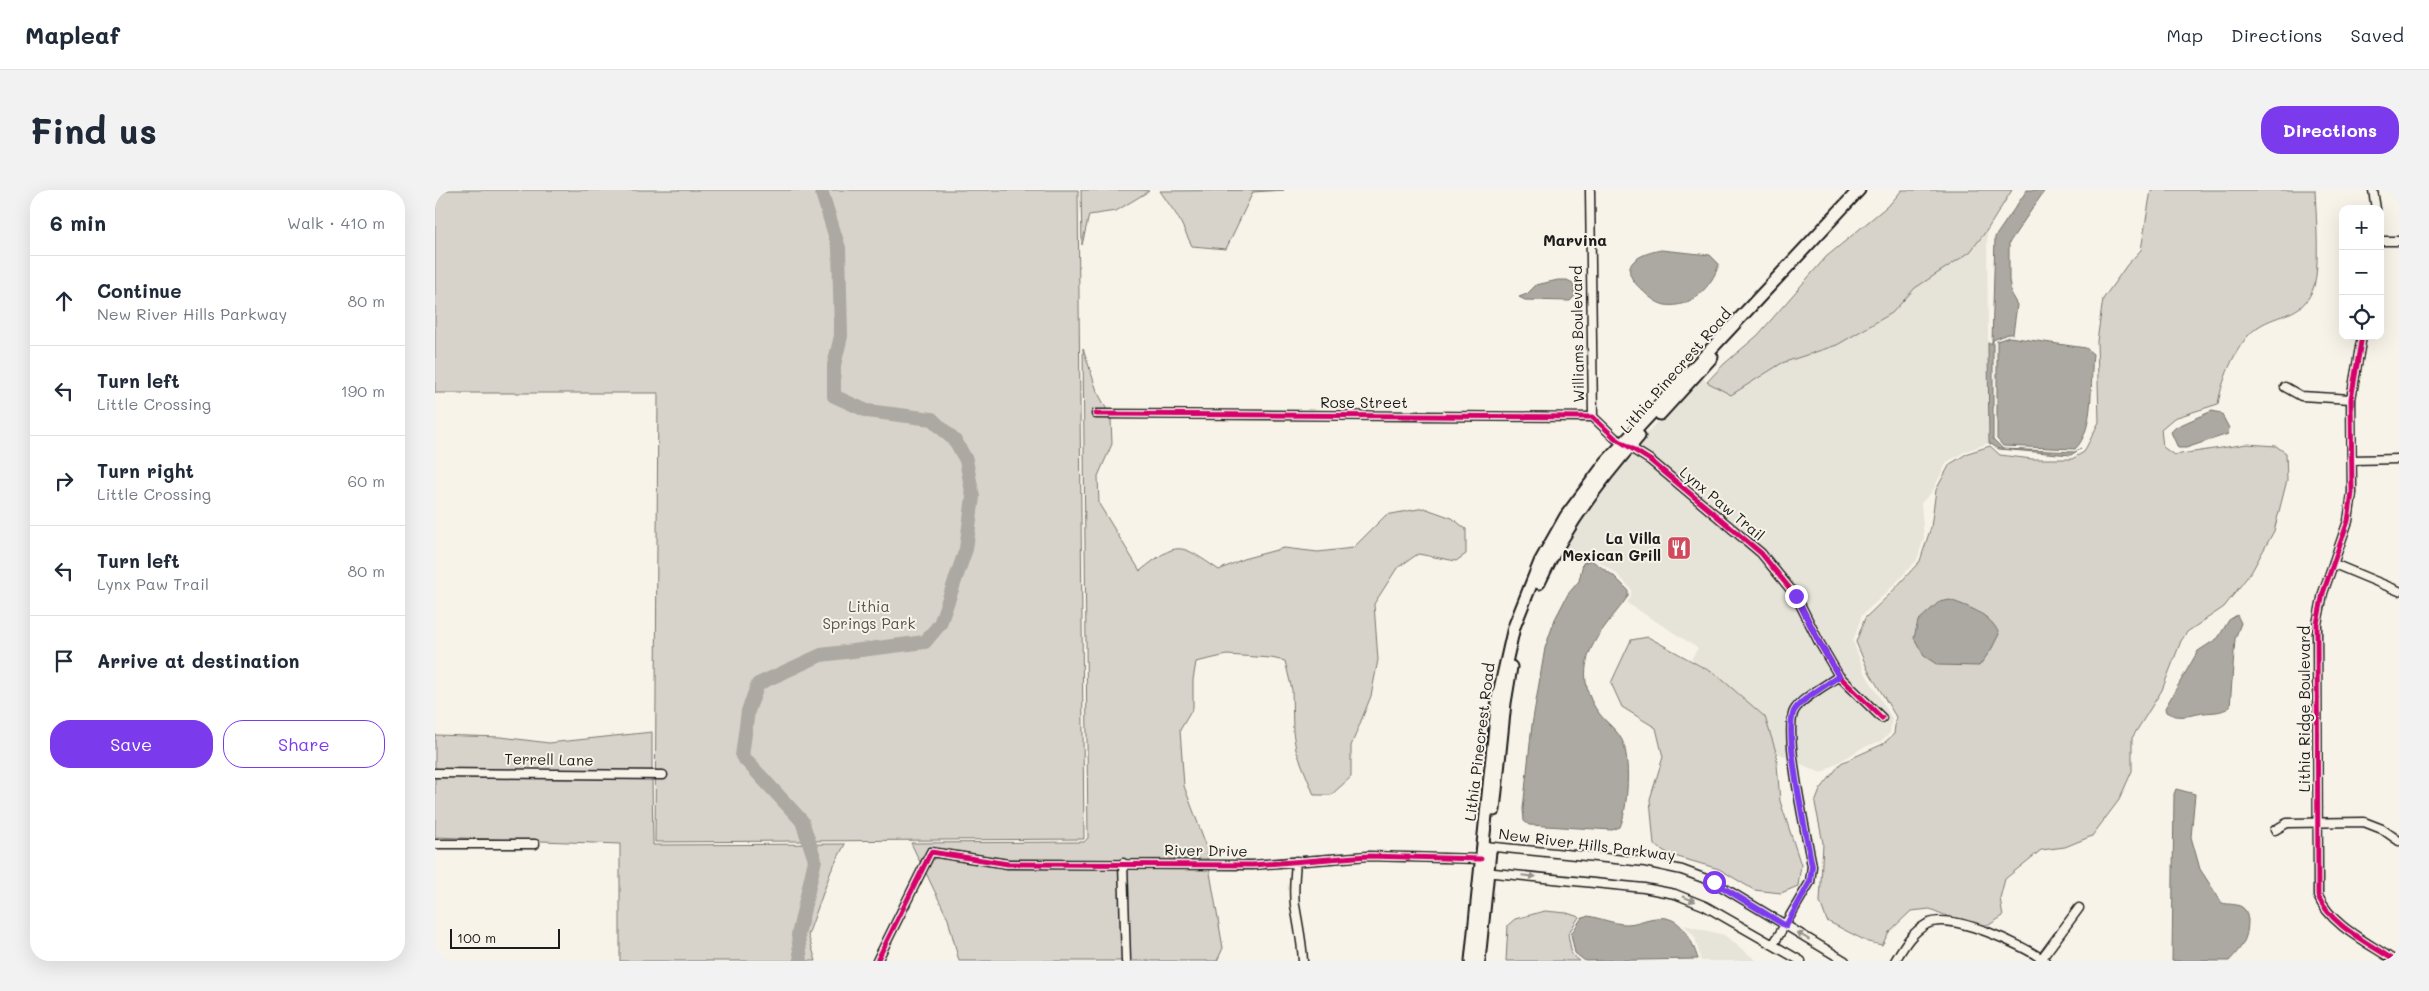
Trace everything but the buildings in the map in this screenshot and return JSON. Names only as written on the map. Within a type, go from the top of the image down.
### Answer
[{"type":"main road","name":"Lithia Pinecrest Road","points":[[1471,961],[1486,846],[1498,698],[1515,624],[1531,581],[1552,539],[1579,497],[1720,338],[1859,190]]},
{"type":"main road","name":"Lithia Pinecrest Road","points":[[1479,961],[1483,868]]},
{"type":"street","name":"Williams Boulevard","points":[[1590,190],[1593,417]]},
{"type":"street","points":[[2373,190],[2375,205]]},
{"type":"street","points":[[2384,241],[2399,240]]},
{"type":"street","name":"Lithia Ridge Boulevard","points":[[2361,340],[2351,399],[2352,493],[2348,521],[2323,593],[2317,624],[2318,896],[2324,910],[2393,961]]},
{"type":"street","points":[[2285,387],[2301,396],[2351,399]]},
{"type":"street","name":"Rose Street","points":[[1096,414],[1593,417]]},
{"type":"street","points":[[1593,417],[1625,445]]},
{"type":"street","name":"Lynx Paw Trail","points":[[1625,445],[1649,460],[1761,553],[1796,596],[1819,642],[1839,676],[1882,718]]},
{"type":"street","points":[[2352,460],[2399,459]]},
{"type":"street","points":[[2334,564],[2399,591]]},
{"type":"street","points":[[1773,945],[1786,926],[1810,882],[1812,866],[1792,745],[1791,723],[1795,710],[1839,676]]},
{"type":"street","name":"Terrell Lane","points":[[435,773],[663,775]]},
{"type":"street","points":[[2275,830],[2287,823],[2364,822],[2382,829],[2399,841]]},
{"type":"street","points":[[435,844],[535,844]]},
{"type":"street","name":"New River Hills Parkway","points":[[1486,846],[1645,862],[1682,870],[1714,882],[1845,961]]},
{"type":"street","name":"River Drive","points":[[877,961],[931,852],[937,851],[969,859],[1008,864],[1253,865],[1368,856],[1483,868]]},
{"type":"street","points":[[1296,861],[1295,906],[1301,928],[1303,961]]},
{"type":"street","points":[[1123,863],[1126,961]]},
{"type":"street","points":[[1483,868],[1644,888],[1675,894],[1705,906],[1801,961]]},
{"type":"street","points":[[1895,961],[1909,937],[1929,923],[1958,923],[1995,934],[2043,960],[2079,908]]},
{"type":"shaded area","points":[[2027,190],[2045,190],[2009,243],[2009,280],[2012,296],[2017,305],[2013,334],[1993,340],[1993,439],[2003,449],[2075,452],[2081,448],[2071,455],[1999,449],[1989,443],[1988,343],[1992,343],[1995,237]]},
{"type":"shaded area","points":[[1987,230],[1989,443],[1966,451],[1947,462],[1932,492],[1921,503],[1924,538],[1917,560],[1862,615],[1853,641],[1864,671],[1892,718],[1890,733],[1881,741],[1862,748],[1821,773],[1799,763],[1796,745],[1795,724],[1799,712],[1813,699],[1839,681],[1881,723],[1887,718],[1843,674],[1800,595],[1765,551],[1652,457],[1635,446],[1700,376],[1707,382],[1759,378],[1782,363],[1837,345],[1892,313],[1915,288],[1970,252]]},
{"type":"shaded area","points":[[1661,250],[1710,255],[1719,264],[1711,281],[1699,295],[1683,304],[1665,305],[1650,297],[1634,282],[1630,275],[1632,263],[1643,255]]},
{"type":"shaded area","points":[[1567,280],[1573,283],[1575,296],[1570,301],[1525,300],[1519,297],[1527,294],[1536,285]]},
{"type":"shaded area","points":[[2009,337],[2086,348],[2093,354],[2089,418],[2086,430],[2075,449],[2003,446],[1997,439],[1997,341]]},
{"type":"shaded area","points":[[2212,411],[2221,413],[2229,428],[2228,434],[2186,448],[2178,448],[2171,432],[2176,427]]},
{"type":"shaded area","points":[[1630,452],[1647,463],[1758,555],[1793,598],[1834,675],[1808,693],[1791,709],[1786,724],[1789,758],[1776,752],[1765,717],[1717,675],[1691,659],[1698,648],[1627,603],[1631,597],[1631,589],[1616,573],[1592,557],[1580,562],[1562,547],[1592,499]]},
{"type":"shaded area","points":[[1591,560],[1614,576],[1628,590],[1628,596],[1594,644],[1586,669],[1591,701],[1600,714],[1619,734],[1625,748],[1627,759],[1627,796],[1623,819],[1620,827],[1612,830],[1529,825],[1524,821],[1523,809],[1532,725],[1545,648],[1555,619],[1568,594],[1579,581],[1583,563]]},
{"type":"shaded area","points":[[1950,600],[1985,616],[1991,621],[1999,634],[1991,650],[1979,666],[1938,665],[1924,656],[1914,638],[1918,621],[1939,602]]},
{"type":"shaded area","points":[[2237,615],[2241,623],[2235,639],[2230,707],[2220,711],[2184,716],[2175,716],[2166,712],[2165,708],[2198,651],[2218,638],[2229,620]]},
{"type":"shaded area","points":[[2176,789],[2195,794],[2191,837],[2200,869],[2222,903],[2242,907],[2246,913],[2248,927],[2245,938],[2241,947],[2229,961],[2172,961],[2174,794]]},
{"type":"shaded area","points":[[1588,916],[1626,924],[1656,918],[1672,920],[1679,924],[1689,937],[1698,959],[1585,961],[1575,953],[1571,934],[1581,919]]},
{"type":"shaded area","points":[[1684,925],[1724,935],[1757,961],[1701,961],[1695,937]]},
{"type":"green space","name":"Lithia Springs Park","points":[[435,190],[1078,190],[1084,839],[655,842],[658,393],[435,393]]},
{"type":"green space","points":[[1081,190],[1149,191],[1116,211],[1089,215],[1082,245]]},
{"type":"green space","points":[[1284,190],[1253,192],[1226,249],[1192,246],[1178,217],[1160,191]]},
{"type":"green space","points":[[1902,190],[2012,190],[1987,230],[1970,252],[1915,288],[1892,313],[1837,345],[1782,363],[1731,395],[1707,382],[1724,364],[1758,335],[1826,257],[1891,203]]},
{"type":"green space","points":[[2151,190],[2315,190],[2317,266],[2314,286],[2310,296],[2299,308],[2261,325],[2245,339],[2227,371],[2218,404],[2174,418],[2161,429],[2163,447],[2174,455],[2247,444],[2276,446],[2286,453],[2287,480],[2274,531],[2252,571],[2224,607],[2187,632],[2181,641],[2162,690],[2132,738],[2132,771],[2119,800],[2092,836],[2065,847],[2041,850],[2005,879],[2000,898],[2003,916],[1989,925],[1966,924],[1930,909],[1911,911],[1889,932],[1882,945],[1868,942],[1827,921],[1820,902],[1823,843],[1815,803],[1820,790],[1841,763],[1883,744],[1894,734],[1896,717],[1868,670],[1856,642],[1865,618],[1920,561],[1931,527],[1936,490],[1950,464],[1968,453],[1990,446],[2000,455],[2032,459],[2072,459],[2084,452],[2099,422],[2097,341],[2103,299],[2127,265],[2141,250]]},
{"type":"green space","points":[[1083,348],[1097,391],[1107,410],[1092,410],[1092,418],[1111,419],[1112,444],[1098,476],[1099,504],[1140,571],[1163,554],[1179,549],[1195,554],[1219,570],[1243,559],[1284,548],[1318,552],[1353,548],[1386,515],[1424,508],[1452,518],[1466,529],[1466,554],[1456,561],[1418,554],[1397,568],[1374,604],[1378,660],[1371,696],[1351,746],[1351,777],[1331,795],[1314,795],[1296,750],[1293,732],[1292,690],[1285,661],[1271,658],[1227,655],[1196,662],[1193,680],[1193,708],[1180,730],[1184,786],[1205,842],[1208,859],[1009,860],[930,847],[920,862],[911,843],[1084,842],[1088,838]]},
{"type":"green space","points":[[1648,637],[1717,675],[1765,717],[1776,752],[1780,801],[1801,865],[1798,886],[1781,893],[1754,890],[1719,869],[1671,855],[1654,845],[1650,799],[1663,757],[1656,728],[1622,707],[1611,683],[1631,640]]},
{"type":"green space","points":[[652,732],[652,771],[435,769],[435,735],[501,737],[549,743]]},
{"type":"green space","points":[[435,777],[652,779],[653,845],[845,844],[831,871],[808,935],[816,961],[620,961],[620,844],[435,837]]},
{"type":"green space","points":[[934,855],[1008,868],[1119,867],[1122,961],[959,961],[948,919],[925,871]]},
{"type":"green space","points":[[1127,867],[1209,867],[1223,948],[1217,961],[1130,961]]},
{"type":"green space","points":[[1545,911],[1567,913],[1579,917],[1568,934],[1572,955],[1580,961],[1506,961],[1508,925],[1515,919]]},
{"type":"waterway","points":[[801,961],[798,935],[815,860],[802,821],[742,756],[748,711],[758,684],[821,655],[925,642],[940,624],[966,549],[973,497],[966,460],[956,442],[932,419],[867,411],[834,396],[834,365],[841,336],[839,248],[821,190]]},
{"type":"cycle path","points":[[2361,340],[2351,399],[2352,493],[2348,521],[2323,593],[2317,624],[2318,896],[2324,907],[2341,925],[2395,961]]},
{"type":"cycle path","points":[[1096,414],[1593,417],[1615,438],[1650,460],[1761,553],[1796,596],[1819,642],[1839,676],[1882,718]]},
{"type":"cycle path","points":[[877,961],[931,852],[1008,864],[1253,865],[1368,856],[1481,859]]},
{"type":"place","name":"La Villa Mexican Grill","points":[[1679,548]]},
{"type":"district","name":"Marvina","points":[[1575,240]]},
{"type":"route","points":[[1714,882],[1786,926],[1810,882],[1812,866],[1792,745],[1791,723],[1795,710],[1839,676],[1819,642],[1796,596]]}]
